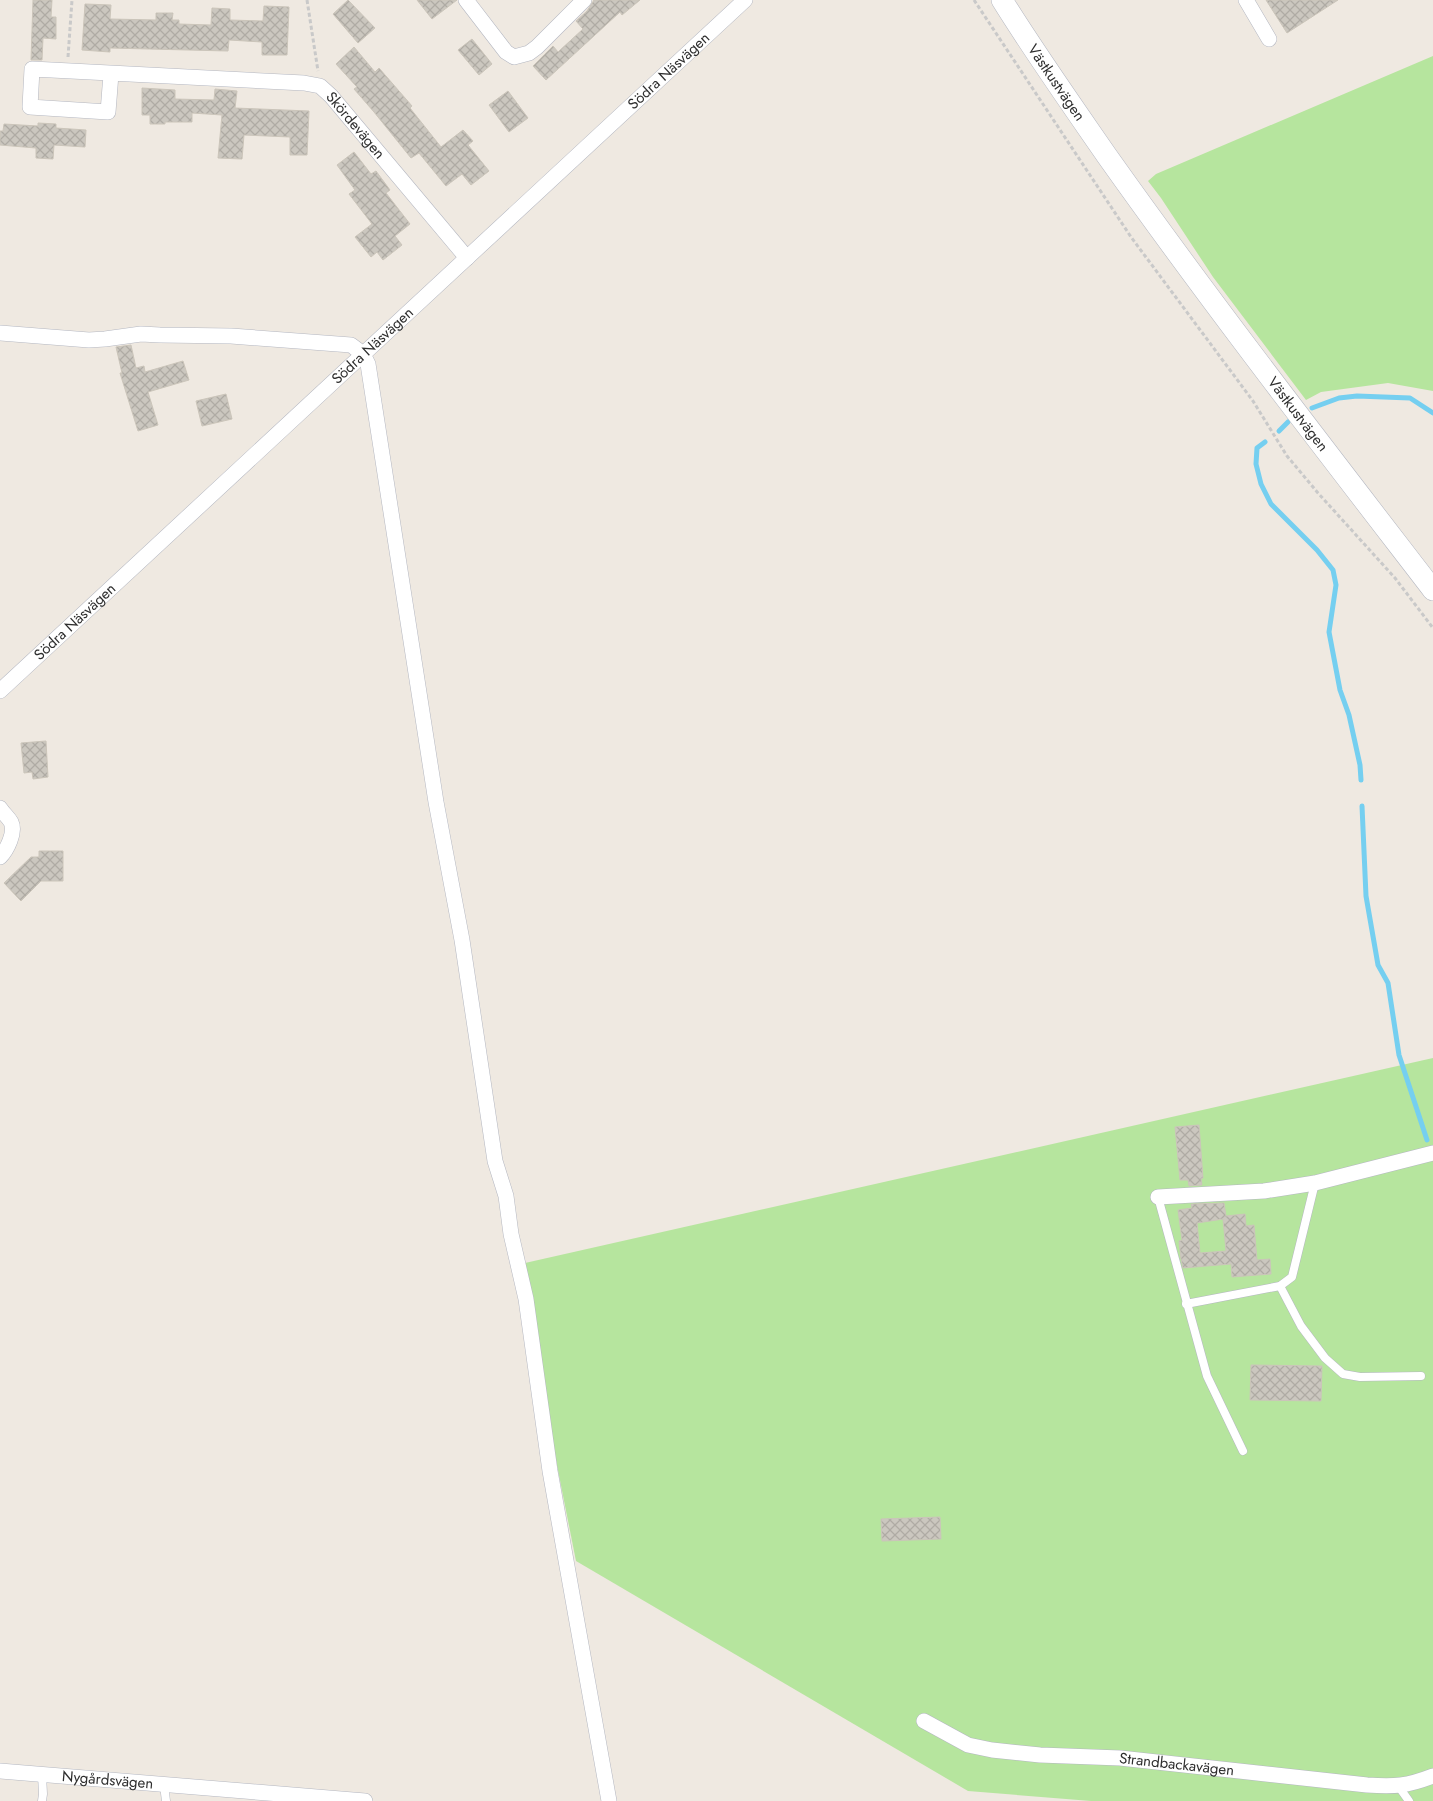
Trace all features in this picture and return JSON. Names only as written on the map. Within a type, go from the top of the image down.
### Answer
[{"type":"main road","name":"Västkustvägen","points":[[1002,0],[1034,52],[1164,237],[1291,407],[1433,590]]},
{"type":"main road","name":"Västkustvägen","points":[[1017,0],[1164,237]]},
{"type":"street","points":[[466,0],[506,52],[514,57],[529,53],[537,47],[584,0]]},
{"type":"street","points":[[1246,0],[1269,39]]},
{"type":"street","name":"Södra Näsvägen","points":[[0,691],[467,258],[739,2]]},
{"type":"street","name":"Skördevägen","points":[[111,74],[108,112],[30,107],[32,69],[304,83],[320,86],[331,96],[467,258]]},
{"type":"street","points":[[0,333],[89,340],[141,334],[160,336],[231,336],[351,345],[363,354],[368,364],[436,802],[462,940],[495,1161],[506,1196],[511,1234],[526,1299],[556,1503],[609,1801]]},
{"type":"street","points":[[0,808],[12,827],[8,848],[0,857]]},
{"type":"street","points":[[1158,1197],[1264,1191],[1315,1183],[1433,1152]]},
{"type":"street","name":"Strandbackavägen","points":[[924,1720],[968,1745],[992,1750],[1040,1755],[1120,1758],[1399,1787],[1433,1776]]},
{"type":"street","name":"Nygårdsvägen","points":[[0,1771],[164,1785],[215,1795],[365,1801]]},
{"type":"lane","points":[[1186,1304],[1280,1286],[1292,1277],[1315,1183]]},
{"type":"lane","points":[[1158,1197],[1207,1376],[1243,1451]]},
{"type":"lane","points":[[1280,1286],[1301,1326],[1325,1358],[1343,1374],[1360,1377],[1421,1376]]},
{"type":"lane","points":[[42,1775],[42,1801]]},
{"type":"lane","points":[[164,1785],[166,1801]]},
{"type":"lane","points":[[1399,1787],[1409,1801]]},
{"type":"path","points":[[67,71],[72,0]]},
{"type":"path","points":[[307,0],[320,86]]},
{"type":"path","points":[[974,0],[1131,237],[1252,401],[1287,456],[1395,578],[1433,628]]},
{"type":"green space","points":[[1433,56],[1433,391],[1388,383],[1321,392],[1306,400],[1213,277],[1148,181],[1156,174]]},
{"type":"green space","points":[[1433,1058],[1433,1801],[1091,1801],[968,1791],[576,1561],[550,1430],[525,1263]]},
{"type":"building","points":[[33,0],[52,0],[51,17],[56,17],[56,39],[43,38],[42,60],[31,60]]},
{"type":"building","points":[[348,0],[375,28],[358,43],[333,14]]},
{"type":"building","points":[[417,0],[457,0],[432,19]]},
{"type":"building","points":[[594,0],[640,0],[622,15],[620,12],[546,80],[533,66],[553,46],[558,52],[583,29],[576,21],[587,11]]},
{"type":"building","points":[[1266,0],[1338,0],[1287,33]]},
{"type":"building","points":[[85,4],[111,5],[110,19],[156,20],[156,13],[173,13],[172,20],[179,20],[179,24],[211,25],[212,8],[230,9],[230,20],[263,21],[264,6],[289,7],[287,55],[262,55],[262,42],[229,40],[228,51],[110,48],[110,52],[82,50]]},
{"type":"building","points":[[472,39],[492,64],[479,75],[458,50]]},
{"type":"building","points":[[354,47],[375,72],[379,68],[412,106],[410,108],[441,147],[463,130],[473,141],[468,145],[489,171],[471,185],[462,174],[446,186],[419,153],[411,158],[354,89],[357,87],[336,64]]},
{"type":"building","points":[[142,88],[175,90],[175,99],[214,100],[215,89],[237,91],[235,108],[309,111],[307,155],[290,155],[290,137],[244,135],[242,159],[218,158],[222,115],[192,113],[192,122],[150,124],[150,115],[142,115]]},
{"type":"building","points":[[508,91],[528,118],[509,132],[489,105]]},
{"type":"building","points":[[38,123],[56,124],[56,128],[86,130],[85,147],[54,145],[53,159],[36,158],[36,148],[0,145],[0,131],[3,131],[4,124],[38,126]]},
{"type":"building","points":[[354,152],[371,174],[376,171],[390,190],[386,193],[410,224],[395,236],[402,245],[383,260],[377,252],[371,257],[355,237],[372,224],[349,194],[355,190],[337,165]]},
{"type":"building","points":[[131,345],[136,368],[144,366],[145,372],[183,361],[189,380],[148,392],[158,425],[138,431],[120,373],[122,373],[116,347]]},
{"type":"building","points":[[226,394],[232,419],[202,426],[196,401]]},
{"type":"building","points":[[46,741],[48,777],[33,779],[32,772],[24,773],[21,743]]},
{"type":"building","points":[[39,851],[63,851],[63,881],[41,881],[21,901],[4,883],[31,857],[39,857]]},
{"type":"building","points":[[1199,1125],[1202,1185],[1189,1186],[1188,1180],[1180,1180],[1175,1127]]},
{"type":"building","points":[[1224,1203],[1226,1216],[1245,1214],[1246,1226],[1254,1225],[1257,1260],[1270,1259],[1271,1274],[1232,1277],[1231,1264],[1183,1268],[1179,1241],[1182,1240],[1178,1210],[1192,1208],[1191,1204]],"holes":[[[1223,1219],[1226,1251],[1200,1253],[1197,1223]]]},
{"type":"building","points":[[1251,1365],[1322,1366],[1321,1401],[1250,1400]]},
{"type":"building","points":[[940,1517],[941,1539],[882,1541],[881,1519]]},
{"type":"waterway","points":[[1312,408],[1339,398],[1357,396],[1410,398],[1433,413]]},
{"type":"waterway","points":[[1279,431],[1288,422]]},
{"type":"waterway","points":[[1265,442],[1257,448],[1256,464],[1261,484],[1271,504],[1317,550],[1333,570],[1336,585],[1329,632],[1340,690],[1349,715],[1360,765],[1361,780]]},
{"type":"waterway","points":[[1362,806],[1366,896],[1378,965],[1388,983],[1399,1055],[1427,1140]]}]
